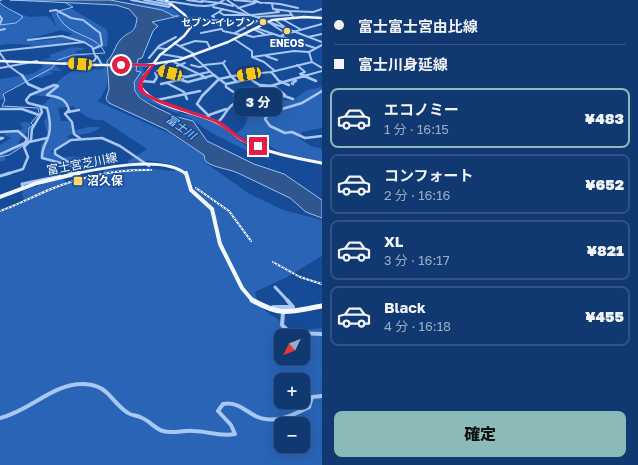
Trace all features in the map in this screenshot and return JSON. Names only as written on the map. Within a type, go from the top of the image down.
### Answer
[{"type":"main road","points":[[167,1],[189,19],[191,27],[189,32],[161,54],[141,81],[140,86],[142,92],[157,100],[208,116],[231,133],[252,144],[284,156],[322,164]]},
{"type":"main road","points":[[0,61],[146,65],[167,63],[185,58],[234,39],[270,22],[291,15],[322,18]]},
{"type":"main road","name":"富士宮芝川線","points":[[0,197],[38,183],[103,168],[170,166],[186,173],[190,190],[210,205],[220,244],[242,288],[250,299],[270,310],[283,313],[322,306]]},
{"type":"street","points":[[133,0],[153,4],[169,7],[171,5],[158,1],[153,4]]},
{"type":"street","points":[[144,0],[167,1],[190,6],[216,7],[248,14],[322,43]]},
{"type":"street","points":[[187,0],[221,3],[235,6]]},
{"type":"street","points":[[213,8],[224,0]]},
{"type":"street","points":[[227,0],[248,14]]},
{"type":"street","points":[[234,0],[298,8]]},
{"type":"street","points":[[254,0],[261,3]]},
{"type":"street","points":[[194,3],[202,1]]},
{"type":"street","points":[[233,11],[255,3]]},
{"type":"street","points":[[272,4],[273,10],[291,15]]},
{"type":"street","points":[[201,10],[204,7]]},
{"type":"street","points":[[214,17],[212,16],[223,9]]},
{"type":"street","points":[[256,17],[291,15],[315,12],[322,9]]},
{"type":"street","points":[[219,12],[223,16],[238,17],[248,14],[279,12],[276,10]]},
{"type":"street","points":[[50,11],[59,11],[71,18],[83,20],[97,30],[101,34],[102,46],[93,49]]},
{"type":"street","points":[[0,16],[2,19],[0,24]]},
{"type":"street","points":[[256,17],[256,28]]},
{"type":"street","points":[[189,19],[231,21]]},
{"type":"street","points":[[282,19],[300,29]]},
{"type":"street","points":[[275,20],[287,27],[284,28]]},
{"type":"street","points":[[217,21],[221,29]]},
{"type":"street","points":[[235,33],[257,21]]},
{"type":"street","points":[[270,22],[272,26],[285,33]]},
{"type":"street","points":[[282,35],[292,31],[322,24]]},
{"type":"street","points":[[272,26],[278,25]]},
{"type":"street","points":[[256,28],[309,44],[315,48]]},
{"type":"street","points":[[256,28],[266,35]]},
{"type":"street","points":[[0,30],[5,29]]},
{"type":"street","points":[[201,33],[221,29],[253,37],[274,33]]},
{"type":"street","points":[[28,40],[55,34],[68,36],[89,43],[97,60],[94,64]]},
{"type":"street","points":[[306,37],[322,34]]},
{"type":"street","points":[[293,39],[301,35]]},
{"type":"street","points":[[150,58],[157,48],[176,37]]},
{"type":"street","points":[[234,39],[241,42],[252,51],[252,57]]},
{"type":"street","points":[[180,46],[198,40],[207,42],[210,48]]},
{"type":"street","points":[[42,90],[26,81],[22,75],[9,66],[0,52],[30,46],[52,46],[77,44],[83,42]]},
{"type":"street","points":[[252,57],[293,51],[309,52],[322,43]]},
{"type":"street","points":[[174,44],[193,54],[209,72],[226,84],[226,87],[235,93],[234,96],[242,100]]},
{"type":"street","points":[[157,48],[166,49]]},
{"type":"street","points":[[309,52],[312,62],[322,68]]},
{"type":"street","points":[[161,54],[185,58]]},
{"type":"street","points":[[171,56],[175,54]]},
{"type":"street","points":[[94,55],[102,65]]},
{"type":"street","points":[[266,56],[277,60]]},
{"type":"street","points":[[252,57],[264,62],[275,71]]},
{"type":"street","points":[[0,68],[37,61]]},
{"type":"street","points":[[174,62],[181,64],[206,78]]},
{"type":"street","points":[[191,65],[199,67],[224,62],[223,66],[236,81]]},
{"type":"street","points":[[312,62],[271,72],[262,72],[219,79],[214,86],[200,96],[197,104],[208,116],[229,108],[263,88],[318,72],[322,73]]},
{"type":"street","points":[[154,82],[157,76],[154,73],[167,63]]},
{"type":"street","points":[[177,66],[185,63]]},
{"type":"street","points":[[311,66],[317,65]]},
{"type":"street","points":[[297,66],[305,72],[300,74],[316,81]]},
{"type":"street","points":[[158,70],[169,74],[186,77],[209,72]]},
{"type":"street","points":[[262,72],[266,75]]},
{"type":"street","points":[[271,72],[289,85]]},
{"type":"street","points":[[181,80],[188,82],[214,75]]},
{"type":"street","points":[[161,84],[181,80],[186,77]]},
{"type":"street","points":[[293,79],[296,81],[292,82],[293,84]]},
{"type":"street","points":[[226,84],[236,81],[250,80],[260,85],[270,93]]},
{"type":"street","points":[[141,81],[154,82],[153,84],[157,84]]},
{"type":"street","points":[[248,82],[253,81]]},
{"type":"street","points":[[167,83],[186,94],[187,99]]},
{"type":"street","points":[[260,85],[270,83],[283,92],[285,95],[282,96],[293,99]]},
{"type":"street","points":[[76,167],[42,158],[42,148],[49,134],[49,114],[47,108],[30,104],[26,100],[29,96],[54,85],[58,86],[47,95],[59,97],[67,103],[69,110],[66,114],[72,121],[74,134],[81,139]]},
{"type":"street","points":[[157,100],[164,97],[196,93],[200,91]]},
{"type":"street","points":[[322,91],[302,103],[269,113],[265,119],[270,126],[285,133],[292,132],[305,138],[322,136]]},
{"type":"street","points":[[196,93],[200,96]]},
{"type":"street","points":[[18,111],[25,110],[30,104]]},
{"type":"street","points":[[0,154],[31,140],[32,129],[38,115],[42,112],[40,106]]},
{"type":"street","points":[[218,122],[221,121],[229,108]]},
{"type":"street","points":[[0,109],[25,110],[38,115]]},
{"type":"street","points":[[68,112],[79,110]]},
{"type":"street","points":[[0,132],[4,130],[18,131],[27,139],[24,147],[28,157],[24,161],[23,169],[0,176]]},
{"type":"street","points":[[26,143],[47,138]]},
{"type":"street","points":[[76,167],[54,153],[58,147],[68,141],[102,138],[120,146],[149,166]]},
{"type":"street","points":[[114,148],[120,146]]},
{"type":"street","points":[[23,188],[22,184],[68,174],[76,171],[76,167]]},
{"type":"street","points":[[270,310],[270,307],[293,307],[275,287]]},
{"type":"street","points":[[283,313],[282,325],[290,332],[299,335],[322,334]]},
{"type":"street","points":[[0,418],[14,415],[62,388],[83,383],[94,385],[106,390],[126,412],[145,420],[155,429],[168,433],[197,431],[219,437],[235,434],[231,425],[218,411],[223,404],[235,403],[259,418],[277,420],[309,407],[309,399],[311,396],[316,394],[322,396]]},
{"type":"shaded area","points":[[110,0],[173,9],[181,16],[172,16],[158,9]]},
{"type":"shaded area","points":[[0,3],[6,9],[30,17],[46,16],[50,18],[57,28],[51,13],[70,8],[106,29],[108,36],[107,46],[94,50],[89,43],[78,39],[45,46],[22,44],[0,45]],"holes":[[[61,30],[73,34],[45,40],[29,39]]]},
{"type":"shaded area","points":[[72,47],[84,48],[83,50],[75,51],[76,53],[90,53],[85,56],[76,56],[65,61],[43,60],[51,57],[49,55]]},
{"type":"shaded area","points":[[40,63],[57,63],[56,66],[62,71],[49,71],[54,73],[40,78],[35,77],[2,93],[4,99],[0,100],[0,79],[32,74],[43,67]]},
{"type":"shaded area","points":[[105,66],[107,67],[107,86],[100,99],[97,101],[168,133],[204,155],[203,161],[248,193],[283,210],[322,220],[322,256],[287,277],[255,292],[259,306],[290,329],[274,329],[274,365],[310,365],[310,329],[322,328],[322,465],[0,465],[0,212],[25,202],[22,195],[23,191],[46,183],[64,179],[66,184],[104,174],[104,170],[147,168],[173,171],[180,168],[169,164],[150,161],[146,161],[142,165],[128,164],[128,161],[147,149],[103,120],[94,120],[87,117],[73,106],[58,108],[61,121],[71,121],[73,131],[88,127],[101,127],[87,134],[72,134],[67,137],[70,139],[51,151],[61,157],[100,158],[98,168],[86,171],[40,158],[41,145],[48,136],[44,122],[49,112],[41,107],[51,97],[31,95],[52,87],[66,75],[75,70],[103,69]]},
{"type":"shaded area","points":[[139,67],[142,67],[145,74],[141,78],[138,88],[142,94],[180,110],[178,113],[187,115],[190,113],[213,121],[249,148],[275,161],[253,154],[210,132],[193,120],[145,100],[137,94],[134,83]]},
{"type":"shaded area","points":[[322,87],[322,128],[302,132],[299,138],[311,146],[322,149],[322,162],[280,152],[268,145],[249,141],[236,133],[246,124],[248,110],[256,110],[251,107],[268,101],[293,100],[307,90]]},
{"type":"shaded area","points":[[20,123],[30,123],[31,128],[18,142],[22,146],[4,155],[6,160],[0,162],[0,145],[11,138],[4,135],[5,133],[18,132],[23,128]]},
{"type":"water","name":"富士川","points":[[10,0],[110,0],[162,10],[172,16],[179,16],[152,22],[158,26],[153,31],[142,58],[138,59],[136,71],[141,72],[134,82],[135,91],[140,98],[151,105],[174,116],[193,121],[207,141],[254,164],[284,174],[322,200],[322,218],[306,212],[290,198],[236,172],[209,164],[205,161],[204,155],[165,129],[109,103],[106,99],[109,89],[107,61],[121,39],[132,32],[135,27],[137,18],[129,9],[116,5]]},
{"type":"waterway","points":[[0,3],[23,17],[16,23],[0,25]]},
{"type":"waterway","points":[[58,60],[73,55],[105,53],[101,46],[89,38],[68,28],[62,22],[57,14],[59,11],[73,7],[66,3]]},
{"type":"waterway","points":[[226,21],[266,14],[322,16]]},
{"type":"waterway","points":[[174,18],[184,16],[206,19]]},
{"type":"waterway","points":[[39,113],[38,108],[2,106],[5,100],[3,94],[52,68],[55,64]]},
{"type":"waterway","points":[[28,141],[29,128],[33,125],[31,123],[37,116]]},
{"type":"waterway","points":[[0,157],[9,155],[26,144]]},
{"type":"railway","points":[[0,211],[75,180],[112,172],[151,170]]},
{"type":"railway","points":[[196,188],[229,211],[251,241]]},
{"type":"railway","points":[[273,262],[300,277],[322,284]]},
{"type":"place","name":"セブン-イレブン","points":[[263,22]]},
{"type":"place","name":"ENEOS","points":[[287,31]]},
{"type":"place","name":"沼久保","points":[[78,181]]},
{"type":"route","points":[[121,65],[154,64],[141,82],[140,86],[144,94],[218,122],[240,139],[258,146]]}]
